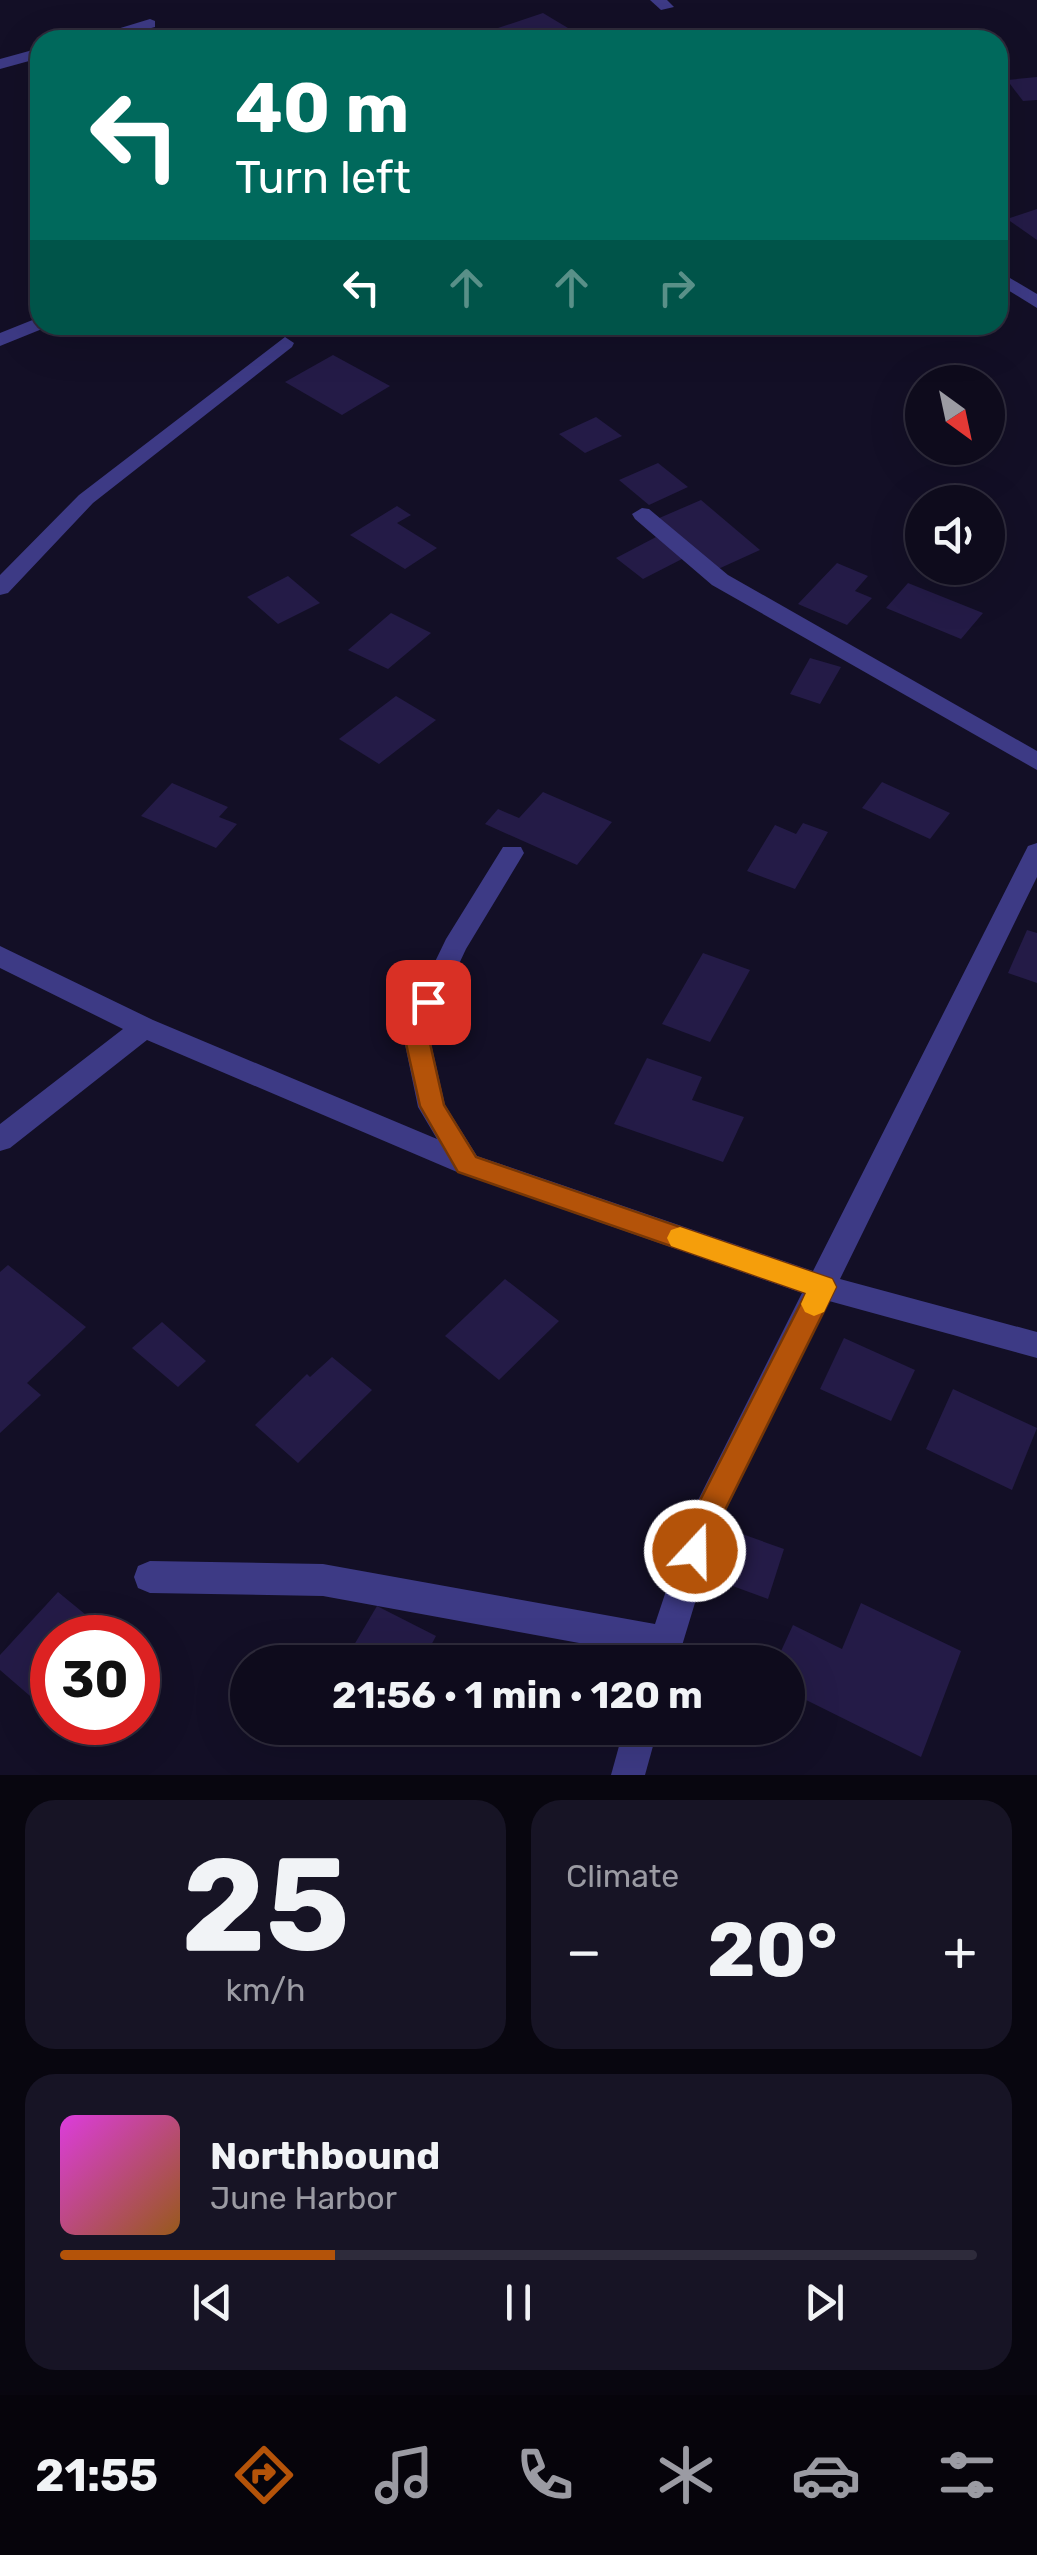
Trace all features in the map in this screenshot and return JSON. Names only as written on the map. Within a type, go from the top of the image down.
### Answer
[{"type":"street","points":[[127,30],[150,24]]},
{"type":"street","points":[[0,64],[30,56]]},
{"type":"street","points":[[1008,283],[1037,302]]},
{"type":"street","points":[[0,340],[30,326]]},
{"type":"street","points":[[0,588],[86,499],[284,343]]},
{"type":"street","points":[[642,514],[720,580],[1037,762]]},
{"type":"street","points":[[665,1645],[704,1520],[1037,852]]},
{"type":"street","points":[[467,1164],[432,1106],[415,1030],[455,946],[512,853]]},
{"type":"street","points":[[0,956],[144,1027],[467,1164],[822,1287],[1037,1345]]},
{"type":"street","points":[[0,1140],[144,1027]]},
{"type":"street","points":[[150,1577],[323,1580],[630,1645]]},
{"type":"street","points":[[628,1775],[636,1745]]},
{"type":"building","points":[[543,13],[568,28],[562,30],[492,30]]},
{"type":"building","points":[[1037,77],[1037,100],[1023,101],[1008,80]]},
{"type":"building","points":[[1037,209],[1037,240],[1008,220]]},
{"type":"building","points":[[333,355],[390,386],[342,415],[285,382]]},
{"type":"building","points":[[596,417],[622,436],[585,453],[559,434]]},
{"type":"building","points":[[658,463],[688,487],[649,505],[619,480]]},
{"type":"building","points":[[701,500],[760,550],[716,570],[657,519]]},
{"type":"building","points":[[397,506],[411,515],[397,523],[437,548],[405,569],[350,535]]},
{"type":"building","points":[[656,537],[684,558],[643,579],[616,558]]},
{"type":"building","points":[[837,563],[868,576],[855,591],[872,598],[847,625],[798,604]]},
{"type":"building","points":[[288,576],[320,603],[278,624],[247,597]]},
{"type":"building","points":[[906,585],[913,585],[983,613],[961,639],[886,608]]},
{"type":"building","points":[[391,613],[431,633],[388,669],[348,650]]},
{"type":"building","points":[[810,658],[841,667],[820,704],[790,694]]},
{"type":"building","points":[[396,696],[436,720],[379,764],[339,739]]},
{"type":"building","points":[[882,782],[950,813],[930,839],[862,808]]},
{"type":"building","points":[[172,783],[228,807],[219,817],[237,824],[216,848],[141,816]]},
{"type":"building","points":[[543,792],[612,822],[577,865],[485,824],[498,809],[519,818]]},
{"type":"building","points":[[803,823],[828,832],[795,889],[747,871],[775,825],[796,834]]},
{"type":"building","points":[[1027,930],[1037,933],[1037,983],[1008,973]]},
{"type":"building","points":[[703,953],[750,970],[710,1042],[662,1024]]},
{"type":"building","points":[[647,1058],[702,1077],[692,1100],[744,1117],[723,1162],[614,1124]]},
{"type":"building","points":[[8,1265],[86,1327],[27,1383],[41,1395],[0,1433],[0,1272]]},
{"type":"building","points":[[505,1279],[559,1321],[499,1380],[445,1336]]},
{"type":"building","points":[[162,1322],[206,1361],[178,1387],[132,1348]]},
{"type":"building","points":[[844,1338],[915,1370],[891,1421],[820,1389]]},
{"type":"building","points":[[332,1357],[372,1390],[298,1463],[255,1425],[307,1374],[310,1377]]},
{"type":"building","points":[[953,1389],[1037,1428],[1012,1490],[926,1449]]},
{"type":"building","points":[[714,1524],[784,1549],[768,1599],[697,1573]]},
{"type":"building","points":[[58,1592],[86,1615],[37,1615]]},
{"type":"building","points":[[861,1603],[961,1651],[921,1757],[805,1699],[805,1645],[784,1645],[793,1625],[842,1649]]},
{"type":"building","points":[[377,1606],[436,1636],[431,1645],[354,1645]]},
{"type":"building","points":[[30,1622],[30,1696],[0,1670],[0,1655]]},
{"type":"slow traffic","points":[[680,1238],[822,1287],[814,1304]]},
{"type":"route","points":[[428,1002],[415,1030],[432,1106],[467,1164],[822,1287],[704,1520],[695,1551]]}]
